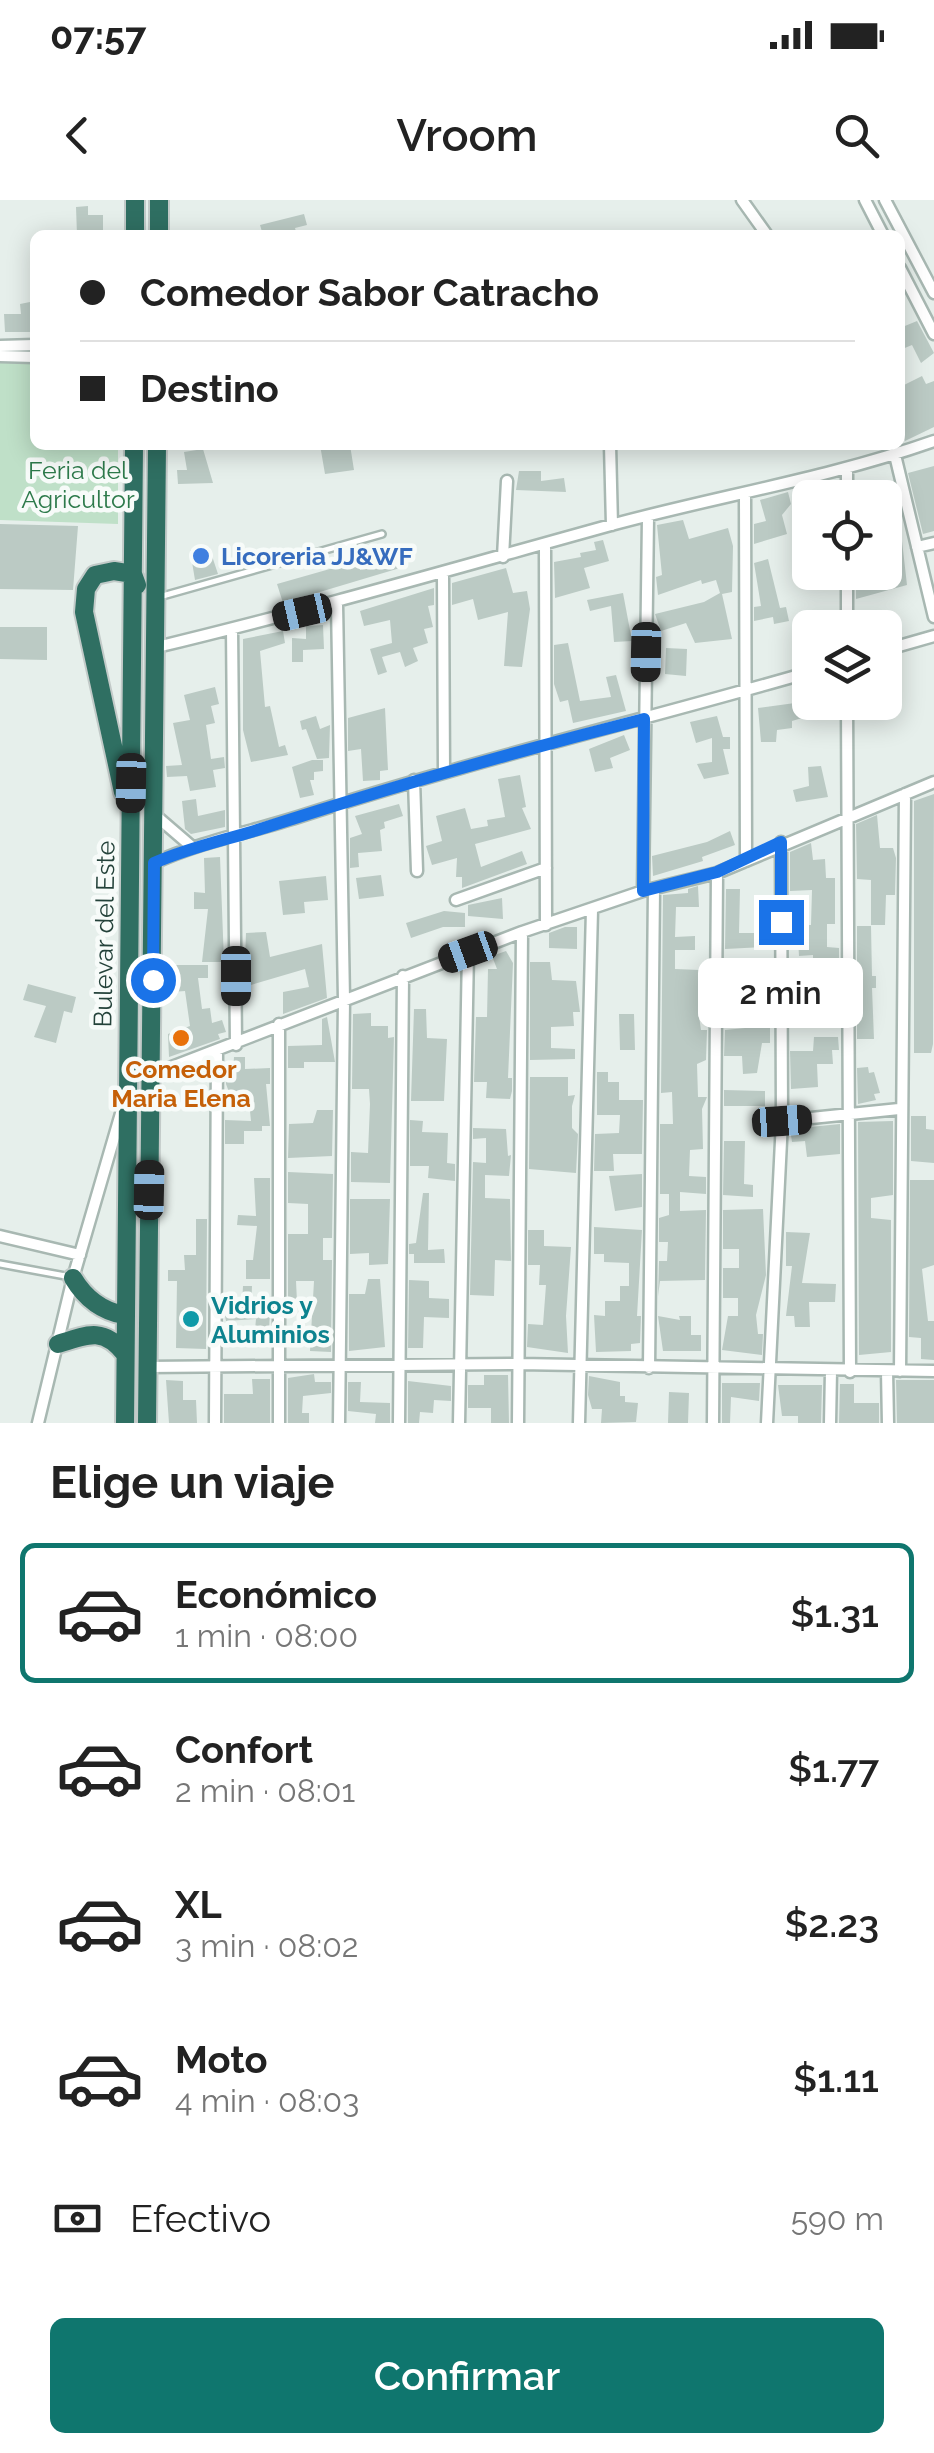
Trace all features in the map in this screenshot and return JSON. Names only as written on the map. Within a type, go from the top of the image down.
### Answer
[{"type":"highway","points":[[135,200],[135,230]]},
{"type":"highway","points":[[158,230],[159,200]]},
{"type":"highway","name":"Bulevar del Este","points":[[125,1423],[134,450]]},
{"type":"highway","name":"Bulevar del Este","points":[[147,1423],[157,450]]},
{"type":"highway","points":[[130,827],[84,612],[86,589],[96,575],[133,574],[144,604],[144,698],[156,726]]},
{"type":"highway","points":[[74,1278],[82,1292],[106,1312],[124,1314]]},
{"type":"highway","points":[[58,1344],[96,1332],[124,1314],[148,1306]]},
{"type":"highway","points":[[96,1332],[114,1339],[126,1354]]},
{"type":"street","points":[[742,200],[764,230]]},
{"type":"street","points":[[865,200],[880,230]]},
{"type":"street","points":[[885,200],[901,230]]},
{"type":"street","points":[[905,238],[934,294]]},
{"type":"street","points":[[905,278],[934,334]]},
{"type":"street","points":[[0,346],[30,346]]},
{"type":"street","points":[[0,356],[30,356]]},
{"type":"street","points":[[156,646],[443,576],[612,525],[847,468],[934,440]]},
{"type":"street","points":[[610,450],[612,525]]},
{"type":"street","points":[[870,450],[873,459]]},
{"type":"street","points":[[895,454],[934,617]]},
{"type":"street","points":[[847,468],[847,480]]},
{"type":"street","points":[[503,557],[507,482]]},
{"type":"street","points":[[745,493],[742,691],[746,860]]},
{"type":"street","points":[[648,518],[644,719],[649,1368]]},
{"type":"street","points":[[917,547],[934,543]]},
{"type":"street","points":[[545,547],[546,925]]},
{"type":"street","points":[[443,576],[444,772]]},
{"type":"street","points":[[336,604],[344,1000],[339,1423]]},
{"type":"street","points":[[232,629],[236,1045]]},
{"type":"street","points":[[902,645],[934,636]]},
{"type":"street","points":[[154,863],[191,846],[234,837],[414,780],[792,677]]},
{"type":"street","points":[[847,720],[850,1372]]},
{"type":"street","points":[[414,780],[417,870]]},
{"type":"street","points":[[151,1075],[522,932],[648,890],[717,872],[781,842],[934,782]]},
{"type":"street","points":[[900,1371],[899,1110],[905,794]]},
{"type":"street","points":[[155,816],[191,846]]},
{"type":"street","points":[[768,1423],[767,1370],[782,1121],[781,842]]},
{"type":"street","points":[[456,900],[546,868]]},
{"type":"street","points":[[713,1423],[717,872]]},
{"type":"street","points":[[579,1423],[592,910]]},
{"type":"street","points":[[518,1423],[522,932]]},
{"type":"street","points":[[459,1423],[468,952]]},
{"type":"street","points":[[399,1423],[404,976]]},
{"type":"street","points":[[279,1423],[280,1024]]},
{"type":"street","points":[[215,1423],[217,1051]]},
{"type":"street","points":[[38,1423],[74,1278],[127,1094]]},
{"type":"street","points":[[782,1121],[899,1110]]},
{"type":"street","points":[[0,1236],[80,1256]]},
{"type":"street","points":[[148,1367],[519,1364],[934,1371]]},
{"type":"street","points":[[830,1423],[831,1371]]},
{"type":"street","points":[[887,1371],[888,1423]]},
{"type":"lane","points":[[156,598],[382,534]]},
{"type":"lane","points":[[0,1264],[74,1278]]},
{"type":"green space","name":"Feria del Agricultor","points":[[0,360],[30,360],[30,450],[118,450],[118,524],[0,520]]},
{"type":"building","points":[[88,206],[88,215],[103,215],[103,230],[77,230],[76,207]]},
{"type":"building","points":[[304,214],[307,225],[296,230],[262,230],[260,225]]},
{"type":"building","points":[[30,302],[30,332],[5,332],[4,314],[21,314],[20,304]]},
{"type":"building","points":[[917,321],[934,353],[921,363],[912,345],[905,348],[905,326]]},
{"type":"building","points":[[922,376],[926,384],[934,381],[934,427],[905,441],[905,384]]},
{"type":"building","points":[[203,450],[213,483],[178,484],[177,470],[187,470],[184,452]]},
{"type":"building","points":[[321,450],[351,450],[354,470],[325,474]]},
{"type":"building","points":[[934,466],[934,531],[923,534],[908,473]]},
{"type":"building","points":[[519,471],[541,471],[541,481],[564,478],[566,492],[516,490]]},
{"type":"building","points":[[788,492],[791,504],[782,515],[787,534],[754,544],[754,524],[766,521],[760,500]]},
{"type":"building","points":[[683,520],[689,539],[728,528],[733,546],[732,592],[722,594],[732,639],[695,643],[686,623],[661,631],[655,614],[704,602],[720,593],[716,580],[702,584],[701,580],[658,595],[656,577],[662,575],[657,525]]},
{"type":"building","points":[[0,524],[78,526],[73,590],[0,589]]},
{"type":"building","points":[[603,540],[609,561],[584,568],[590,588],[555,598],[554,562],[581,557],[580,553],[596,550],[594,542]]},
{"type":"building","points":[[902,541],[907,585],[902,586]]},
{"type":"building","points":[[209,547],[218,574],[195,580],[190,550]]},
{"type":"building","points":[[396,557],[400,568],[283,603],[277,584],[358,561],[360,570]]},
{"type":"building","points":[[768,559],[780,608],[786,607],[789,621],[774,624],[773,617],[754,621],[754,607],[761,606],[754,563]]},
{"type":"building","points":[[506,568],[513,593],[527,591],[530,609],[522,667],[504,666],[508,612],[478,620],[473,599],[452,605],[452,583]]},
{"type":"building","points":[[434,588],[434,605],[428,606],[433,627],[424,629],[428,643],[413,648],[418,661],[405,667],[400,652],[382,657],[387,672],[378,675],[370,649],[392,643],[390,620],[364,626],[360,611]]},
{"type":"building","points":[[856,590],[889,590],[856,599]]},
{"type":"building","points":[[623,593],[632,641],[614,642],[611,606],[590,611],[587,600]]},
{"type":"building","points":[[323,625],[324,649],[303,650],[303,662],[292,662],[292,638],[306,639],[306,626]]},
{"type":"building","points":[[0,627],[47,627],[47,660],[0,659]]},
{"type":"building","points":[[283,631],[285,643],[260,651],[265,707],[270,706],[279,747],[285,745],[288,755],[251,762],[243,730],[243,639]]},
{"type":"building","points":[[568,643],[580,701],[611,697],[606,677],[616,675],[626,711],[573,723],[568,700],[560,702],[554,684],[554,645]]},
{"type":"building","points":[[666,648],[687,649],[686,676],[665,674]]},
{"type":"building","points":[[215,687],[219,704],[211,706],[215,723],[206,725],[211,759],[224,757],[225,768],[213,770],[216,787],[190,791],[187,776],[167,777],[166,766],[182,765],[173,723],[190,720],[184,695]]},
{"type":"building","points":[[792,703],[792,720],[795,720],[792,728],[777,730],[776,742],[761,742],[758,708]]},
{"type":"building","points":[[385,708],[388,770],[380,771],[380,780],[363,781],[361,749],[348,751],[348,718]]},
{"type":"building","points":[[316,716],[320,729],[330,725],[329,758],[317,759],[306,729],[302,730],[300,721]]},
{"type":"building","points":[[717,716],[723,737],[730,737],[730,749],[723,749],[729,774],[704,779],[697,764],[712,762],[712,738],[696,743],[690,722]]},
{"type":"building","points":[[624,735],[630,750],[610,758],[613,768],[595,772],[589,749]]},
{"type":"building","points":[[323,760],[323,771],[314,772],[314,780],[310,780],[314,795],[300,798],[292,767]]},
{"type":"building","points":[[821,766],[828,797],[796,802],[793,790],[809,786],[808,767]]},
{"type":"building","points":[[520,775],[526,807],[522,808],[531,829],[475,844],[481,867],[522,851],[527,864],[462,888],[462,877],[456,877],[457,858],[432,865],[426,846],[442,841],[436,816],[465,808],[471,829],[488,826],[487,820],[505,817],[498,779]]},
{"type":"building","points":[[934,794],[933,1044],[931,1053],[914,1053],[914,801]]},
{"type":"building","points":[[196,799],[198,816],[225,810],[225,827],[191,834],[185,829],[182,801]]},
{"type":"building","points":[[399,804],[403,816],[384,822],[385,828],[380,830],[382,851],[358,853],[359,867],[350,868],[350,838],[362,834],[355,816]]},
{"type":"building","points":[[877,815],[880,848],[893,848],[896,858],[895,895],[886,895],[885,925],[871,925],[871,880],[857,879],[856,824]]},
{"type":"building","points":[[730,831],[735,845],[702,857],[703,861],[653,876],[652,856],[707,842]]},
{"type":"building","points":[[811,843],[813,860],[825,859],[826,878],[835,878],[835,924],[827,924],[827,947],[839,948],[839,970],[813,970],[813,955],[799,956],[798,939],[804,939],[804,925],[811,925],[812,890],[790,891],[790,852]]},
{"type":"building","points":[[220,857],[224,962],[202,962],[208,909],[194,909],[194,892],[205,893],[204,858]]},
{"type":"building","points":[[381,875],[384,896],[359,899],[356,878]]},
{"type":"building","points":[[326,876],[328,900],[304,902],[305,913],[283,915],[279,881]]},
{"type":"building","points":[[698,886],[699,907],[676,907],[675,937],[695,936],[695,950],[675,950],[675,969],[700,970],[699,1016],[701,1030],[707,1030],[706,1060],[697,1064],[698,1097],[707,1097],[702,1109],[703,1149],[690,1150],[689,1176],[706,1177],[706,1194],[680,1192],[680,1211],[706,1210],[705,1280],[660,1281],[658,1296],[659,1261],[667,1261],[668,1242],[659,1242],[659,1218],[669,1215],[669,1194],[660,1194],[660,1124],[673,1124],[672,1092],[661,1093],[663,895],[688,893],[688,889]]},
{"type":"building","points":[[726,889],[740,889],[739,933],[765,933],[765,947],[725,949]]},
{"type":"building","points":[[502,898],[503,919],[468,916],[468,905]]},
{"type":"building","points":[[444,911],[465,913],[465,927],[443,927],[411,938],[406,923]]},
{"type":"building","points":[[857,926],[871,926],[872,976],[876,976],[876,988],[872,988],[874,1039],[857,1039]]},
{"type":"building","points":[[577,927],[577,949],[549,948],[549,933]]},
{"type":"building","points":[[266,932],[270,957],[322,944],[327,998],[283,1014],[283,992],[309,987],[305,969],[244,987],[246,933]]},
{"type":"building","points":[[506,951],[513,963],[508,1078],[512,1078],[512,1091],[510,1099],[486,1098],[487,1082],[474,1082],[476,1017],[487,1017],[488,969],[497,969],[492,956]]},
{"type":"building","points":[[530,962],[550,962],[552,980],[576,981],[580,1012],[573,1012],[574,1026],[551,1027],[551,1048],[575,1049],[575,1059],[530,1060]]},
{"type":"building","points":[[725,964],[762,965],[762,1014],[764,1027],[770,1027],[770,1043],[762,1043],[757,1073],[743,1074],[742,1056],[724,1056],[725,1030],[745,1028],[744,1007],[725,1005]]},
{"type":"building","points":[[171,965],[208,965],[208,978],[198,978],[202,1009],[210,1008],[212,1023],[222,1020],[226,1032],[218,1034],[220,1039],[169,1057],[168,1034],[190,1026],[185,991],[172,992]]},
{"type":"building","points":[[28,984],[76,997],[72,1013],[64,1011],[56,1043],[34,1037],[46,1006],[23,1000]]},
{"type":"building","points":[[414,1009],[426,1009],[427,1038],[447,1039],[444,1101],[411,1101]]},
{"type":"building","points":[[371,1013],[371,1026],[388,1026],[388,1038],[394,1037],[390,1183],[351,1182],[351,1152],[368,1153],[370,1104],[369,1089],[352,1089],[353,1014]]},
{"type":"building","points":[[619,1014],[634,1014],[635,1050],[620,1050]]},
{"type":"building","points":[[327,1017],[335,1062],[304,1062],[304,1068],[288,1068],[288,1046],[322,1045],[322,1019]]},
{"type":"building","points":[[814,1037],[838,1037],[839,1050],[832,1050],[833,1064],[817,1064],[818,1087],[791,1089],[790,1051],[813,1051]]},
{"type":"building","points":[[234,1057],[245,1057],[245,1069],[270,1068],[270,1084],[266,1084],[270,1126],[262,1126],[262,1131],[244,1131],[244,1144],[225,1144],[225,1120],[251,1121],[248,1092],[229,1092],[226,1084],[226,1074],[233,1074]]},
{"type":"building","points":[[868,1067],[869,1073],[874,1072],[880,1093],[874,1094],[876,1100],[858,1104],[857,1068]]},
{"type":"building","points":[[597,1072],[608,1072],[608,1082],[619,1082],[619,1100],[643,1100],[642,1154],[613,1154],[614,1171],[594,1171],[595,1134],[619,1133],[620,1115],[597,1115]]},
{"type":"building","points":[[530,1077],[568,1077],[568,1096],[575,1095],[572,1128],[578,1134],[576,1173],[529,1169]]},
{"type":"building","points":[[724,1090],[765,1091],[765,1106],[724,1106]]},
{"type":"building","points":[[317,1110],[333,1110],[332,1156],[288,1158],[289,1124],[313,1123]]},
{"type":"building","points":[[911,1116],[926,1116],[926,1129],[934,1130],[934,1163],[911,1161]]},
{"type":"building","points":[[410,1120],[423,1121],[422,1132],[448,1133],[447,1163],[455,1164],[455,1181],[428,1178],[429,1166],[410,1166]]},
{"type":"building","points":[[893,1121],[893,1195],[871,1198],[871,1218],[891,1220],[891,1352],[859,1355],[858,1122]]},
{"type":"building","points":[[840,1124],[840,1154],[807,1157],[805,1141],[792,1142],[790,1129]]},
{"type":"building","points":[[473,1128],[506,1129],[508,1156],[511,1155],[509,1176],[485,1175],[485,1198],[510,1199],[511,1261],[495,1260],[494,1296],[470,1295],[473,1162],[486,1163],[486,1138],[473,1139]]},
{"type":"building","points":[[724,1141],[745,1141],[744,1184],[753,1185],[753,1197],[723,1195]]},
{"type":"building","points":[[288,1172],[333,1174],[332,1238],[323,1238],[323,1260],[332,1260],[331,1352],[310,1351],[314,1281],[296,1281],[297,1302],[288,1302],[288,1234],[308,1234],[308,1204],[288,1203]]},
{"type":"building","points":[[642,1174],[642,1207],[615,1211],[609,1176]]},
{"type":"building","points":[[254,1178],[270,1178],[270,1279],[246,1279],[246,1260],[253,1260],[257,1226],[237,1225],[238,1215],[256,1216]]},
{"type":"building","points":[[910,1180],[934,1180],[934,1265],[922,1269],[928,1321],[934,1321],[934,1360],[921,1359],[921,1338],[909,1337]]},
{"type":"building","points":[[423,1193],[429,1193],[428,1250],[444,1249],[445,1263],[414,1263],[414,1254],[409,1254],[409,1244],[416,1243]]},
{"type":"building","points":[[350,1199],[390,1199],[388,1264],[369,1265],[369,1253],[350,1254]]},
{"type":"building","points":[[763,1209],[766,1275],[756,1315],[758,1334],[763,1334],[762,1355],[722,1350],[728,1316],[738,1316],[738,1298],[723,1298],[723,1268],[739,1268],[739,1249],[723,1249],[723,1210]]},
{"type":"building","points":[[196,1219],[207,1219],[206,1349],[176,1348],[177,1281],[168,1281],[168,1270],[185,1270],[184,1255],[196,1255]]},
{"type":"building","points":[[594,1227],[642,1230],[637,1316],[641,1316],[640,1343],[631,1344],[631,1351],[596,1352],[594,1315],[605,1316],[605,1301],[620,1301],[620,1286],[629,1286],[629,1263],[604,1262],[604,1254],[594,1254]]},
{"type":"building","points":[[528,1230],[544,1230],[544,1246],[571,1247],[566,1316],[568,1353],[527,1347],[528,1324],[543,1325],[546,1285],[539,1285],[540,1265],[528,1265]]},
{"type":"building","points":[[786,1232],[810,1233],[802,1283],[836,1284],[835,1302],[809,1302],[810,1327],[795,1327],[794,1316],[786,1316],[792,1266],[786,1266]]},
{"type":"building","points":[[368,1279],[380,1279],[385,1347],[349,1351],[349,1294],[365,1294]]},
{"type":"building","points":[[409,1280],[429,1281],[429,1298],[449,1299],[449,1318],[424,1317],[423,1348],[408,1348]]},
{"type":"building","points":[[243,1286],[252,1286],[251,1309],[270,1311],[269,1331],[255,1330],[256,1319],[226,1321],[224,1311],[242,1305]]},
{"type":"building","points":[[658,1316],[680,1320],[679,1316],[691,1316],[691,1335],[701,1335],[701,1351],[663,1351]]},
{"type":"building","points":[[314,1374],[315,1382],[331,1382],[331,1393],[303,1396],[302,1413],[309,1413],[309,1423],[288,1423],[288,1378]]},
{"type":"building","points":[[484,1375],[508,1375],[509,1423],[491,1423],[491,1408],[468,1408],[468,1385],[484,1385]]},
{"type":"building","points":[[589,1376],[620,1382],[620,1396],[625,1396],[625,1402],[638,1403],[636,1422],[601,1423],[602,1409],[592,1409],[588,1395]]},
{"type":"building","points":[[252,1379],[270,1379],[270,1423],[224,1423],[224,1394],[253,1394]]},
{"type":"building","points":[[166,1380],[183,1381],[183,1400],[196,1400],[197,1423],[169,1423]]},
{"type":"building","points":[[896,1380],[934,1380],[934,1423],[897,1423]]},
{"type":"building","points":[[408,1381],[451,1386],[451,1401],[434,1400],[433,1413],[420,1412],[419,1423],[408,1423]]},
{"type":"building","points":[[348,1382],[361,1382],[360,1402],[390,1403],[390,1423],[375,1423],[376,1414],[348,1411]]},
{"type":"building","points":[[722,1383],[760,1383],[759,1401],[731,1397],[730,1423],[722,1423]]},
{"type":"building","points":[[840,1384],[854,1384],[854,1403],[879,1403],[879,1423],[839,1423]]},
{"type":"building","points":[[778,1385],[822,1385],[821,1423],[798,1423],[798,1416],[782,1416]]},
{"type":"building","points":[[669,1392],[689,1393],[688,1423],[668,1423]]},
{"type":"place","name":"Licoreria JJ&WF","points":[[201,556]]},
{"type":"place","name":"Comedor Maria Elena","points":[[181,1038]]},
{"type":"place","name":"Vidrios y Aluminios","points":[[191,1319]]},
{"type":"route","points":[[153,980],[154,863],[191,846],[234,837],[414,780],[644,719],[643,891],[717,872],[781,842],[781,922]]}]
